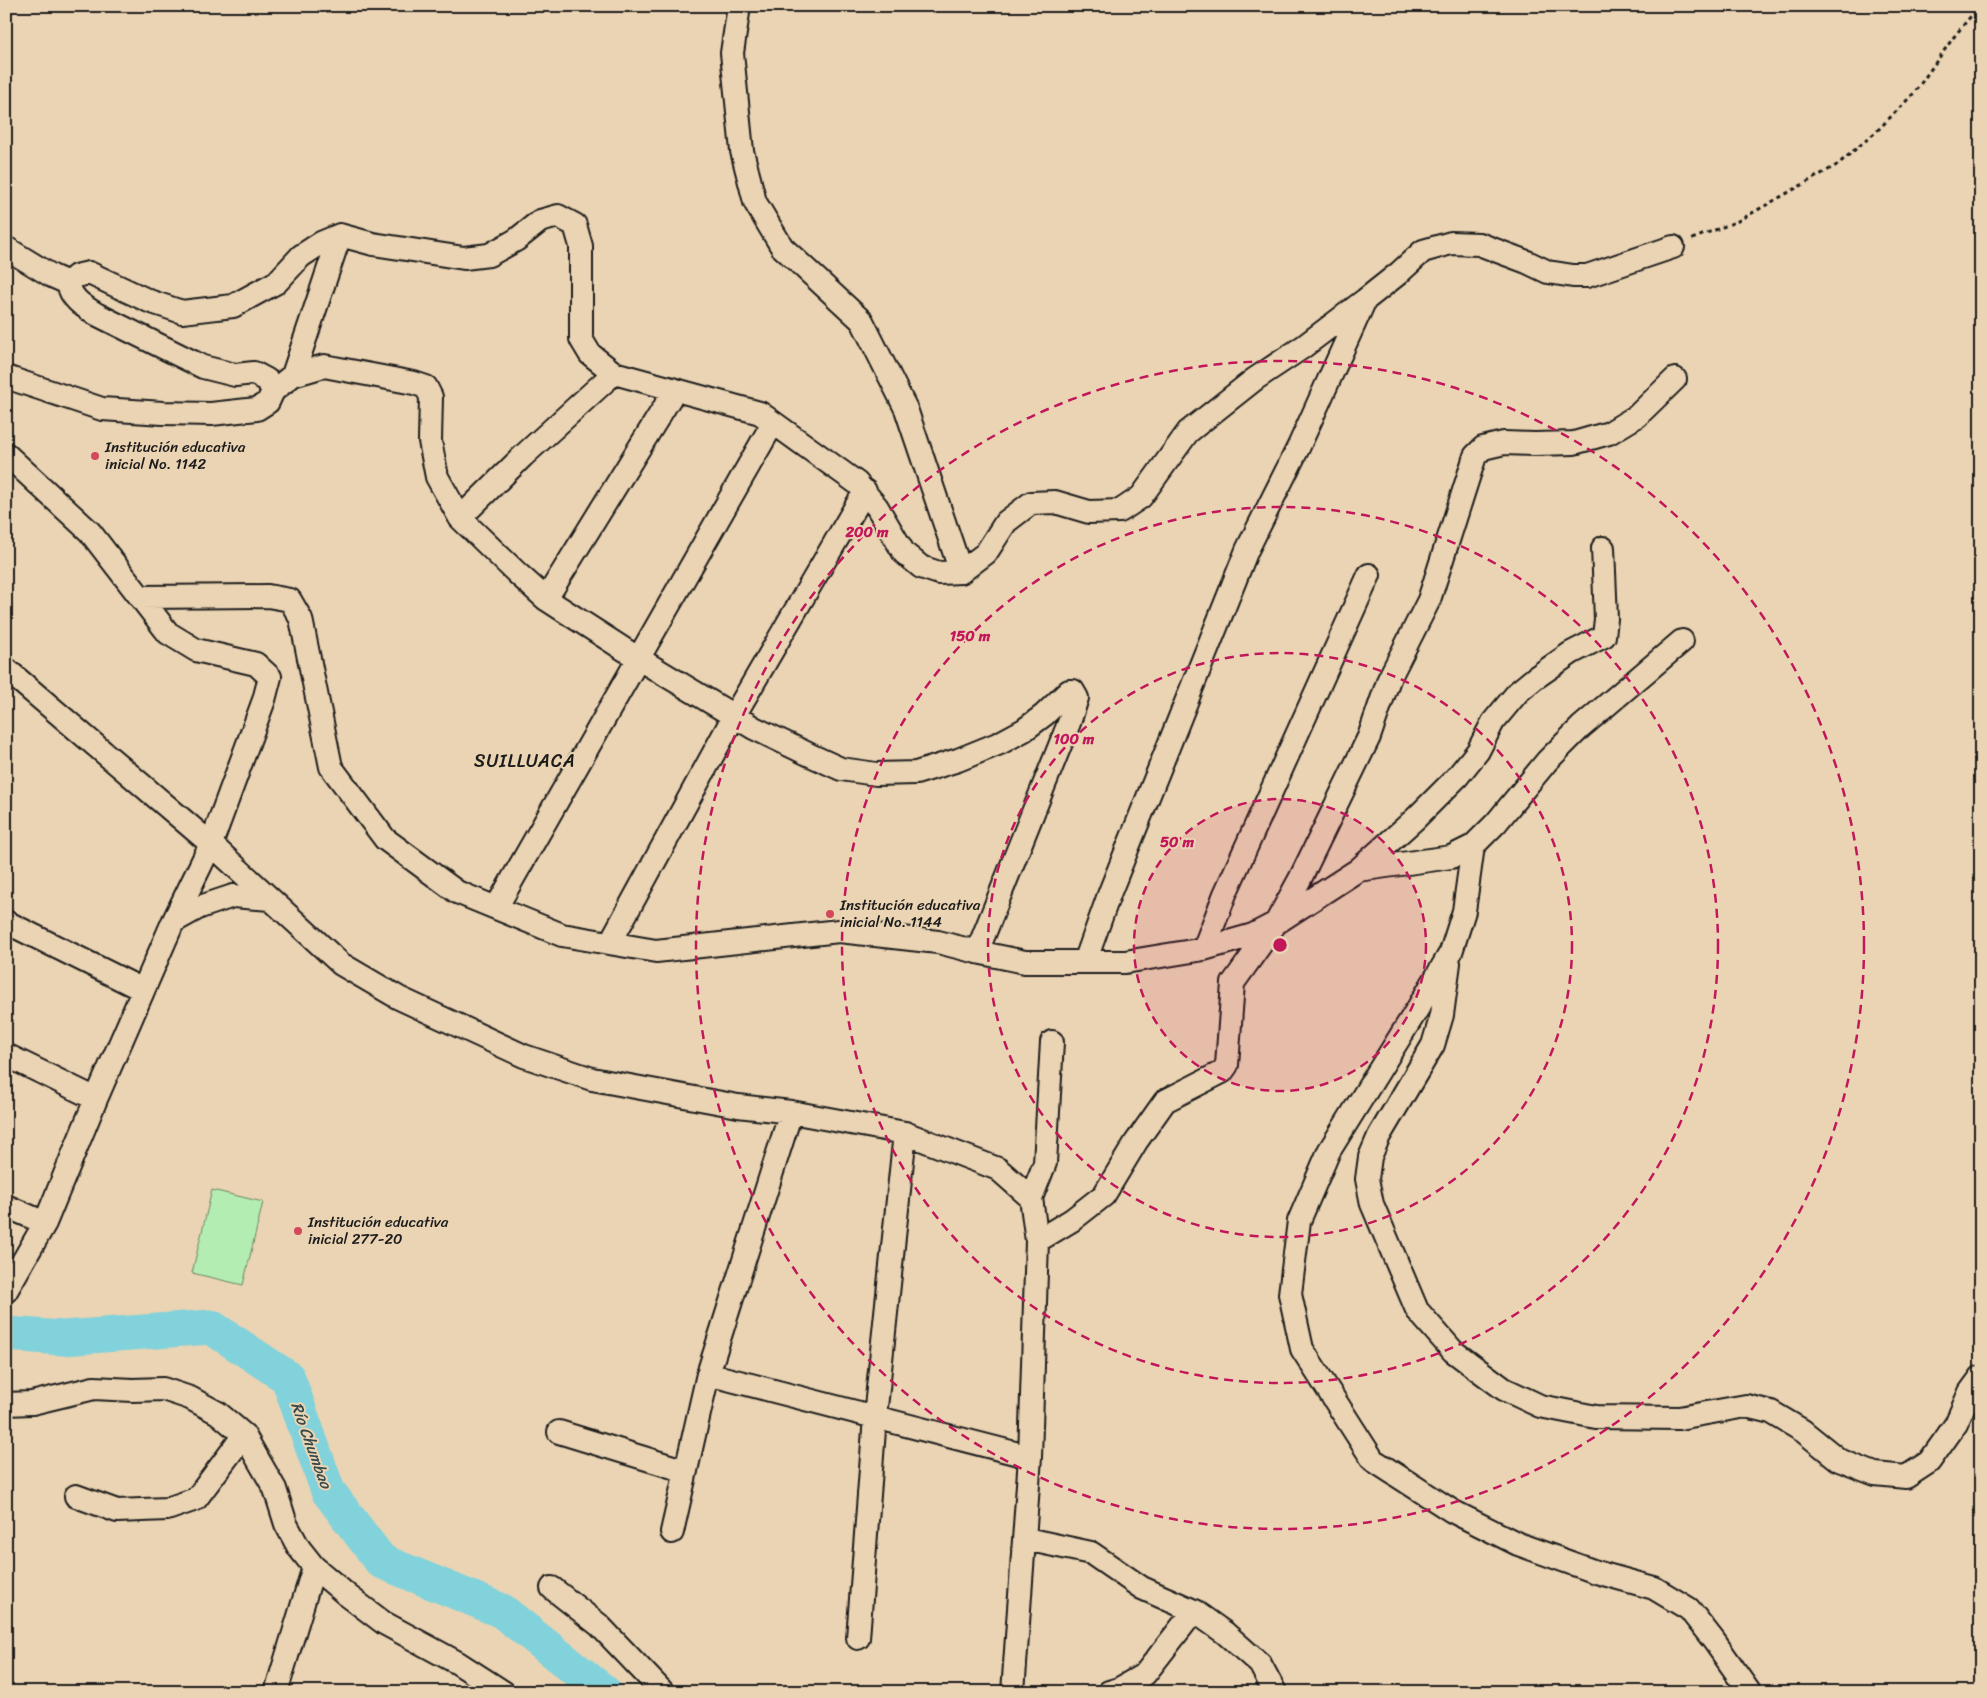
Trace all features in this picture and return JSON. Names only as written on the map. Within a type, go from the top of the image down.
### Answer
[{"type":"street","points":[[739,6],[732,53],[742,151],[755,202],[782,247],[862,321],[906,409],[961,572]]},
{"type":"street","points":[[68,283],[76,276],[89,273],[149,301],[182,312],[233,306],[277,282],[301,256],[321,243],[340,235],[373,244],[464,258],[490,255],[516,240],[540,221],[558,216],[575,225],[581,246],[581,339],[590,354],[614,373],[760,413],[820,455],[866,491],[904,553],[921,566],[939,573],[961,572],[986,553],[1006,522],[1031,503],[1055,502],[1089,512],[1120,511],[1141,497],[1188,432],[1255,379],[1303,347],[1365,300],[1424,250],[1451,243],[1479,244],[1548,272],[1587,276],[1673,247]]},
{"type":"street","points":[[293,375],[340,235]]},
{"type":"street","points":[[6,248],[52,276],[68,283]]},
{"type":"street","points":[[68,283],[70,294],[96,314],[203,367],[235,375],[254,373],[266,380],[273,391]]},
{"type":"street","points":[[1084,962],[1246,550],[1299,446],[1365,300]]},
{"type":"street","points":[[6,377],[102,409],[163,413],[210,414],[256,409],[268,402],[273,391],[293,375],[324,366],[426,387],[430,397],[430,441],[437,477],[460,518],[546,600],[639,659],[754,728],[841,769],[876,774],[916,773],[958,760],[1000,743],[1024,730],[1069,692],[1073,691],[1077,698],[1069,723],[977,952]]},
{"type":"street","points":[[460,518],[523,456],[614,373]]},
{"type":"street","points":[[1036,1241],[1072,1220],[1104,1195],[1136,1142],[1165,1101],[1222,1072],[1227,1065],[1233,983],[1276,923],[1369,737],[1389,679],[1429,600],[1474,456],[1483,448],[1504,443],[1574,442],[1609,433],[1637,416],[1675,379]]},
{"type":"street","points":[[546,600],[675,390]]},
{"type":"street","points":[[496,908],[773,422]]},
{"type":"street","points":[[6,454],[90,532],[168,633],[196,650],[256,664],[270,677],[264,700],[211,844],[173,922],[143,990],[45,1223],[6,1291]]},
{"type":"street","points":[[610,943],[734,716],[866,491]]},
{"type":"street","points":[[140,597],[268,596],[290,600],[301,619],[331,767],[385,839],[457,892],[562,935],[656,951],[839,931],[938,942],[1025,962],[1125,962],[1204,949],[1253,935],[1276,923],[1358,870],[1416,818],[1457,777],[1478,752],[1493,722],[1518,692],[1552,665],[1604,636],[1606,619],[1603,548]]},
{"type":"street","points":[[1204,949],[1225,894],[1368,575]]},
{"type":"street","points":[[1358,870],[1450,857],[1473,846],[1548,761],[1581,727],[1682,641]]},
{"type":"street","points":[[6,669],[211,844],[342,964],[399,998],[524,1056],[592,1079],[738,1106],[791,1112],[905,1133],[998,1169],[1031,1198]]},
{"type":"street","points":[[1473,846],[1464,911],[1451,952],[1442,1015],[1433,1044],[1378,1136],[1370,1157],[1367,1180],[1372,1204],[1417,1310],[1453,1351],[1504,1389],[1540,1406],[1596,1416],[1679,1418],[1746,1406],[1771,1412],[1803,1431],[1839,1460],[1875,1474],[1906,1476],[1929,1462],[1956,1424],[1970,1392],[1981,1377]]},
{"type":"street","points":[[173,922],[200,907],[233,896],[270,899]]},
{"type":"street","points":[[6,922],[143,990]]},
{"type":"street","points":[[1451,952],[1329,1150],[1299,1221],[1290,1294],[1302,1349],[1373,1460],[1452,1511],[1518,1544],[1596,1572],[1654,1588],[1689,1609],[1750,1692]]},
{"type":"street","points":[[1014,1692],[1026,1539],[1030,1457],[1036,1241],[1031,1198],[1045,1163],[1052,1042]]},
{"type":"street","points":[[6,1055],[96,1099]]},
{"type":"street","points":[[672,1532],[708,1374],[791,1112]]},
{"type":"street","points":[[858,1638],[875,1417],[905,1133]]},
{"type":"street","points":[[6,1206],[45,1223]]},
{"type":"street","points":[[708,1374],[1030,1457]]},
{"type":"street","points":[[6,1404],[32,1403],[94,1388],[163,1389],[190,1398],[218,1413],[244,1434],[275,1489],[286,1524],[299,1548],[314,1567],[347,1596],[384,1623],[458,1663],[503,1692]]},
{"type":"street","points":[[559,1432],[686,1471]]},
{"type":"street","points":[[76,1496],[117,1511],[167,1509],[196,1499],[244,1434]]},
{"type":"street","points":[[1026,1539],[1091,1552],[1142,1588],[1194,1611],[1225,1633],[1260,1664],[1276,1692]]},
{"type":"street","points":[[276,1692],[314,1567]]},
{"type":"street","points":[[552,1588],[599,1625],[663,1692]]},
{"type":"street","points":[[1109,1692],[1119,1689],[1145,1674],[1194,1611]]},
{"type":"path","points":[[1673,247],[1738,220],[1837,166],[1877,131],[1914,93],[1953,38],[1979,6]]},
{"type":"green space","points":[[212,1190],[263,1202],[243,1285],[192,1273]]},
{"type":"waterway","name":"Río Chumbao","points":[[6,1334],[63,1338],[211,1327],[288,1378],[328,1491],[381,1561],[502,1611],[604,1692]]},
{"type":"place","name":"Institución educativa inicial No. 1142","points":[[95,456]]},
{"type":"place","name":"Institución educativa inicial No. 1144","points":[[830,914]]},
{"type":"place","name":"Institución educativa inicial 277-20","points":[[298,1231]]},
{"type":"district","name":"SUILLUACA","points":[[525,761]]}]
